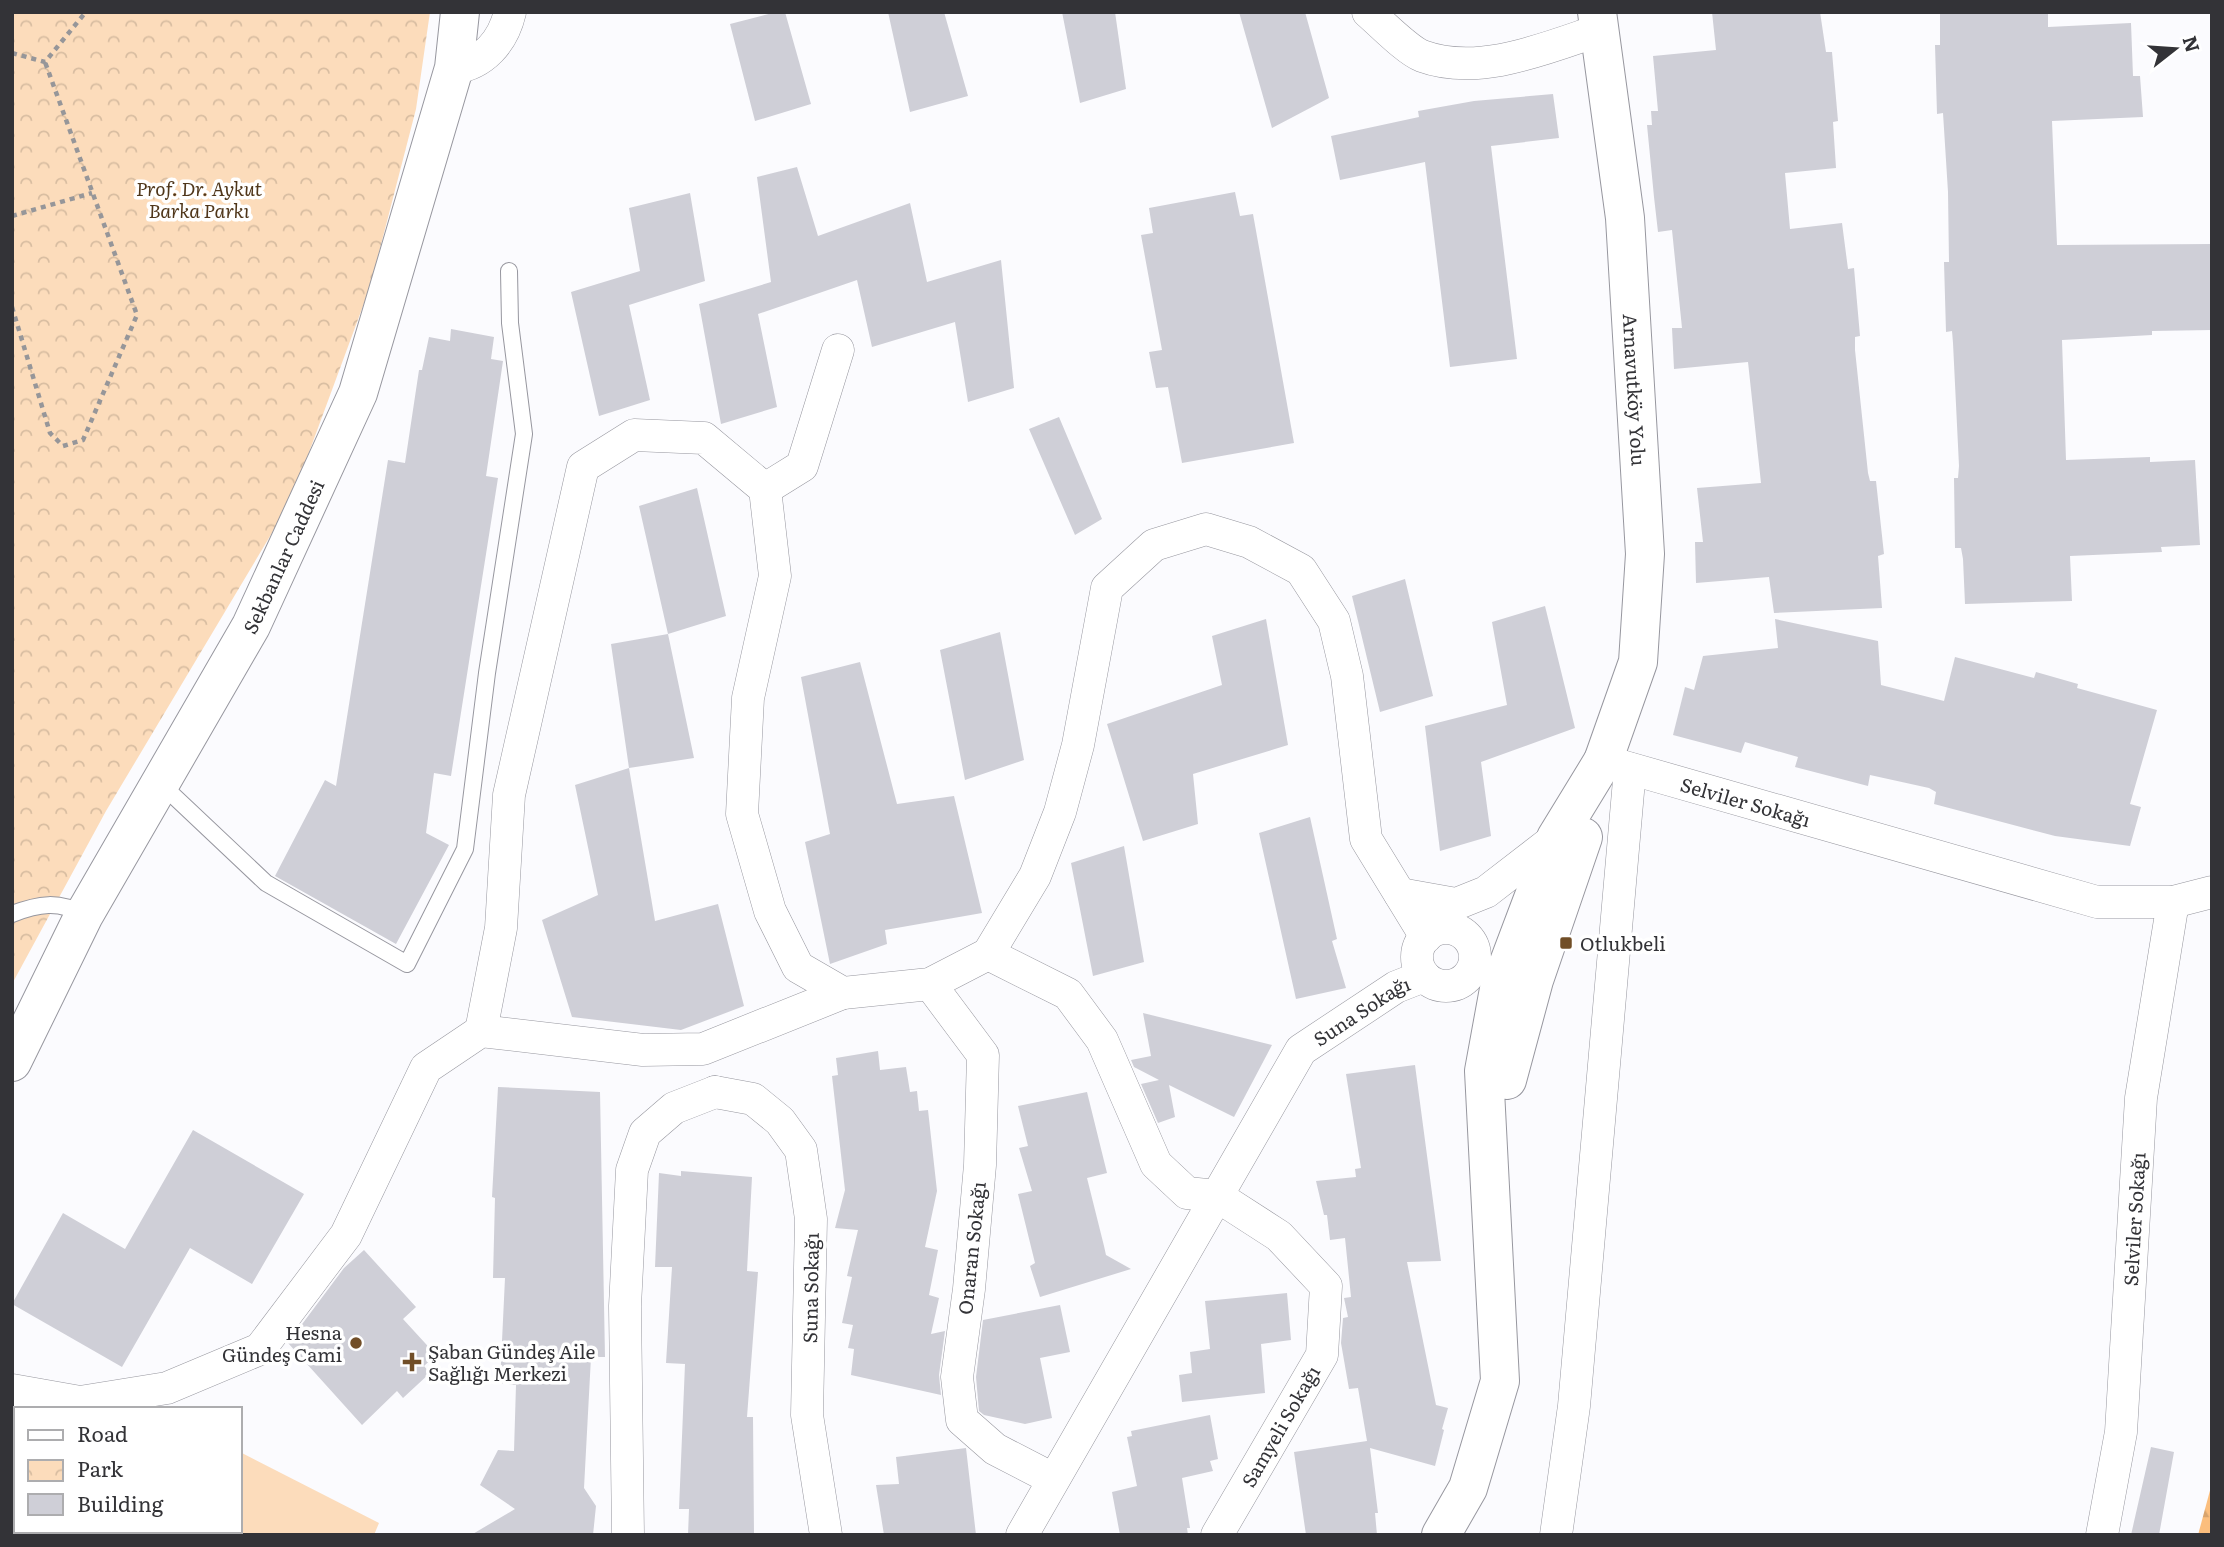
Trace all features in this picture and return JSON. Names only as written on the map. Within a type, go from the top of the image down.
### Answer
[{"type":"main road","name":"Sekbanlar Caddesi","points":[[12,1062],[84,915],[251,626],[358,393],[454,68],[460,12]]},
{"type":"main road","name":"Arnavutköy Yolu","points":[[1599,21],[1625,218],[1645,554],[1637,662],[1616,765]]},
{"type":"main road","points":[[1441,1535],[1468,1488],[1500,1381],[1488,1142],[1499,1115],[1514,1047],[1514,976],[1556,838],[1616,765]]},
{"type":"main road","points":[[1514,976],[1582,841],[1616,765]]},
{"type":"street","points":[[454,68],[472,66],[489,53],[510,12]]},
{"type":"street","points":[[1368,12],[1421,56],[1466,64],[1539,51],[1599,21]]},
{"type":"street","points":[[765,489],[802,466],[838,350]]},
{"type":"street","points":[[481,1031],[501,928],[509,795],[535,694],[556,577],[583,467],[635,435],[705,438],[765,489],[775,576],[748,698],[742,814],[769,911],[798,967],[843,993]]},
{"type":"street","points":[[12,1390],[80,1402],[155,1390],[167,1388],[260,1349],[346,1235],[426,1068],[481,1031],[643,1051],[703,1049],[843,993],[930,984],[988,954],[1035,876],[1060,812],[1077,745],[1107,588],[1154,545],[1206,529],[1249,542],[1301,570],[1334,621],[1347,676],[1366,839],[1426,937]]},
{"type":"street","points":[[1556,1535],[1574,1406],[1616,765]]},
{"type":"street","name":"Selviler Sokağı","points":[[1616,765],[2097,902],[2173,902],[2212,892]]},
{"type":"street","points":[[1400,894],[1456,904],[1486,892],[1556,838]]},
{"type":"street","name":"Selviler Sokağı","points":[[2102,1535],[2121,1432],[2141,1098],[2173,902]]},
{"type":"street","points":[[1442,929],[1460,931],[1514,976],[1438,985],[1424,976],[1418,960],[1426,937],[1442,929]]},
{"type":"street","points":[[1454,985],[1470,974],[1475,955],[1473,945],[1460,931]]},
{"type":"street","points":[[988,954],[1068,994],[1102,1040],[1156,1164],[1187,1192],[1217,1196]]},
{"type":"street","name":"Suna Sokağı","points":[[1022,1535],[1301,1050],[1396,987],[1424,976]]},
{"type":"street","name":"Onaran Sokağı","points":[[930,984],[983,1055],[978,1179],[969,1289],[957,1377],[962,1420],[995,1449],[1053,1479]]},
{"type":"street","points":[[628,1535],[625,1306],[632,1170],[645,1133],[674,1108],[715,1092],[703,1049]]},
{"type":"street","name":"Suna Sokağı","points":[[715,1092],[753,1099],[780,1121],[801,1150],[811,1219],[807,1415],[826,1535]]},
{"type":"street","name":"Samyeli Sokağı","points":[[1217,1196],[1279,1236],[1326,1286],[1322,1355],[1217,1535]]},
{"type":"lane","points":[[160,783],[266,883],[407,964],[465,849],[486,673],[524,434],[510,323],[509,271]]},
{"type":"lane","points":[[12,914],[46,904],[74,909],[84,915]]},
{"type":"path","points":[[45,62],[85,13]]},
{"type":"path","points":[[12,53],[45,62]]},
{"type":"path","points":[[12,307],[50,433],[63,446],[83,440],[137,315],[45,62]]},
{"type":"path","points":[[12,216],[92,193]]},
{"type":"green space","name":"Prof. Dr. Aykut Barka Parkı","points":[[12,12],[430,12],[416,109],[370,287],[291,501],[106,811],[12,984]]},
{"type":"green space","points":[[242,1453],[379,1523],[374,1535],[214,1533],[242,1533]]},
{"type":"green space","points":[[2212,1483],[2212,1535],[2198,1535]]},
{"type":"building","points":[[785,12],[811,104],[755,121],[730,24]]},
{"type":"building","points":[[888,12],[944,12],[968,96],[910,112]]},
{"type":"building","points":[[1062,12],[1115,12],[1126,89],[1080,103]]},
{"type":"building","points":[[1239,12],[1305,12],[1329,98],[1272,128]]},
{"type":"building","points":[[1712,12],[1820,12],[1826,52],[1832,52],[1838,121],[1833,122],[1836,168],[1785,173],[1790,229],[1842,223],[1848,269],[1854,268],[1860,336],[1855,337],[1855,350],[1868,473],[1870,481],[1876,481],[1884,554],[1878,556],[1882,608],[1774,613],[1769,577],[1696,583],[1695,542],[1703,542],[1697,488],[1761,483],[1748,362],[1674,369],[1672,328],[1682,328],[1672,230],[1658,232],[1654,197],[1647,125],[1652,125],[1651,111],[1658,111],[1653,56],[1716,50]]},
{"type":"building","points":[[1940,12],[2048,12],[2048,27],[2131,23],[2133,76],[2140,76],[2143,117],[2052,121],[2057,245],[2212,244],[2212,330],[2152,331],[2152,335],[2062,340],[2066,460],[2150,457],[2150,462],[2195,460],[2200,545],[2161,547],[2162,552],[2070,556],[2072,601],[1965,604],[1963,559],[1961,548],[1955,548],[1954,478],[1958,478],[1959,466],[1952,331],[1946,332],[1944,262],[1949,262],[1948,192],[1943,113],[1937,114],[1935,45],[1940,45]]},
{"type":"building","points":[[1553,94],[1559,138],[1491,146],[1517,359],[1450,367],[1425,162],[1340,180],[1331,136],[1419,117],[1418,111],[1474,101]]},
{"type":"building","points":[[797,167],[818,236],[910,203],[927,282],[1001,260],[1014,388],[968,402],[955,322],[872,347],[857,280],[758,314],[777,407],[721,424],[699,304],[771,282],[757,177]]},
{"type":"building","points":[[1235,192],[1240,216],[1253,214],[1294,443],[1182,463],[1168,387],[1156,388],[1149,352],[1162,350],[1141,235],[1153,233],[1149,208]]},
{"type":"building","points":[[690,193],[705,281],[629,305],[650,400],[599,416],[571,292],[640,271],[629,208]]},
{"type":"building","points":[[451,329],[494,337],[491,359],[503,361],[486,476],[498,478],[451,776],[434,773],[426,833],[449,845],[396,944],[275,876],[325,780],[336,786],[388,460],[405,463],[419,370],[422,370],[429,337],[450,341]]},
{"type":"building","points":[[1059,417],[1102,519],[1075,535],[1029,429]]},
{"type":"building","points":[[697,488],[726,616],[668,634],[639,506]]},
{"type":"building","points":[[1405,579],[1433,696],[1380,712],[1352,596]]},
{"type":"building","points":[[1545,606],[1575,728],[1481,762],[1491,836],[1440,851],[1425,726],[1507,705],[1492,622]]},
{"type":"building","points":[[1266,619],[1288,745],[1193,774],[1198,824],[1143,841],[1107,724],[1222,685],[1212,636]]},
{"type":"building","points":[[1775,619],[1878,641],[1881,685],[1944,701],[1955,657],[2034,678],[2036,672],[2078,684],[2077,688],[2157,710],[2130,804],[2141,807],[2130,846],[2055,836],[1934,804],[1936,792],[1929,788],[1870,775],[1868,786],[1795,767],[1798,757],[1745,742],[1741,753],[1673,735],[1685,687],[1694,690],[1703,656],[1778,648]]},
{"type":"building","points":[[1000,632],[1024,760],[965,780],[940,650]]},
{"type":"building","points":[[668,634],[694,758],[629,768],[611,644]]},
{"type":"building","points":[[860,662],[897,804],[954,796],[982,913],[885,930],[887,944],[830,964],[805,842],[830,834],[801,677]]},
{"type":"building","points":[[629,768],[655,921],[718,904],[744,1006],[681,1030],[572,1017],[542,920],[598,895],[575,785]]},
{"type":"building","points":[[1310,817],[1337,939],[1332,941],[1346,988],[1296,999],[1259,833]]},
{"type":"building","points":[[1124,846],[1144,962],[1093,976],[1071,863]]},
{"type":"building","points":[[1143,1013],[1272,1045],[1234,1117],[1169,1085],[1175,1117],[1158,1123],[1141,1084],[1159,1080],[1134,1067],[1131,1060],[1151,1056]]},
{"type":"building","points":[[878,1051],[880,1070],[906,1067],[910,1092],[917,1091],[919,1111],[928,1110],[937,1191],[925,1247],[938,1250],[929,1295],[939,1298],[931,1334],[945,1331],[939,1375],[941,1395],[851,1375],[854,1349],[848,1348],[853,1325],[842,1323],[852,1277],[847,1276],[858,1230],[835,1228],[845,1190],[832,1076],[838,1075],[836,1058]]},
{"type":"building","points":[[1415,1065],[1441,1261],[1407,1262],[1436,1405],[1448,1408],[1442,1429],[1444,1430],[1435,1466],[1370,1448],[1378,1513],[1375,1513],[1377,1535],[1306,1535],[1294,1452],[1367,1441],[1358,1388],[1349,1389],[1341,1343],[1343,1318],[1348,1317],[1344,1298],[1351,1297],[1345,1238],[1330,1240],[1327,1215],[1324,1215],[1316,1181],[1356,1177],[1355,1169],[1361,1168],[1346,1074]]},
{"type":"building","points":[[498,1087],[600,1092],[605,1357],[591,1357],[584,1488],[596,1506],[593,1535],[471,1535],[515,1509],[480,1485],[498,1450],[514,1451],[516,1385],[500,1383],[505,1278],[493,1278],[495,1198],[492,1197]]},
{"type":"building","points":[[1087,1092],[1107,1173],[1087,1178],[1106,1255],[1131,1269],[1040,1297],[1030,1266],[1035,1263],[1018,1194],[1032,1191],[1019,1148],[1028,1146],[1018,1106]]},
{"type":"building","points":[[193,1130],[304,1194],[252,1284],[190,1248],[122,1367],[12,1304],[63,1213],[125,1249]]},
{"type":"building","points":[[681,1171],[752,1177],[747,1271],[758,1272],[747,1417],[753,1417],[754,1535],[688,1535],[689,1509],[679,1509],[685,1364],[666,1363],[672,1267],[655,1267],[659,1173],[681,1176]]},
{"type":"building","name":"Hesna Gündeş Cami","points":[[364,1250],[416,1307],[403,1319],[436,1355],[424,1366],[430,1373],[403,1398],[397,1391],[362,1425],[288,1343],[344,1268]]},
{"type":"building","points":[[1287,1293],[1291,1340],[1261,1344],[1265,1393],[1182,1402],[1179,1375],[1192,1373],[1190,1352],[1210,1349],[1205,1301]]},
{"type":"building","points":[[1060,1305],[1070,1352],[1040,1358],[1052,1418],[1025,1424],[984,1415],[979,1411],[976,1377],[983,1320]]},
{"type":"building","points":[[1210,1415],[1218,1459],[1210,1461],[1213,1471],[1182,1478],[1190,1528],[1187,1528],[1188,1535],[1120,1535],[1112,1492],[1137,1486],[1127,1437],[1132,1436],[1131,1431]]},
{"type":"building","points":[[2151,1447],[2174,1452],[2159,1535],[2131,1535]]},
{"type":"building","points":[[966,1448],[976,1535],[884,1535],[876,1485],[899,1484],[896,1457]]},
{"type":"place","name":"Otlukbeli","points":[[1566,943]]},
{"type":"place","name":"Hesna Gündeş Cami","points":[[356,1343]]},
{"type":"place","name":"Şaban Gündeş Aile Sağlığı Merkezi","points":[[412,1362]]}]
